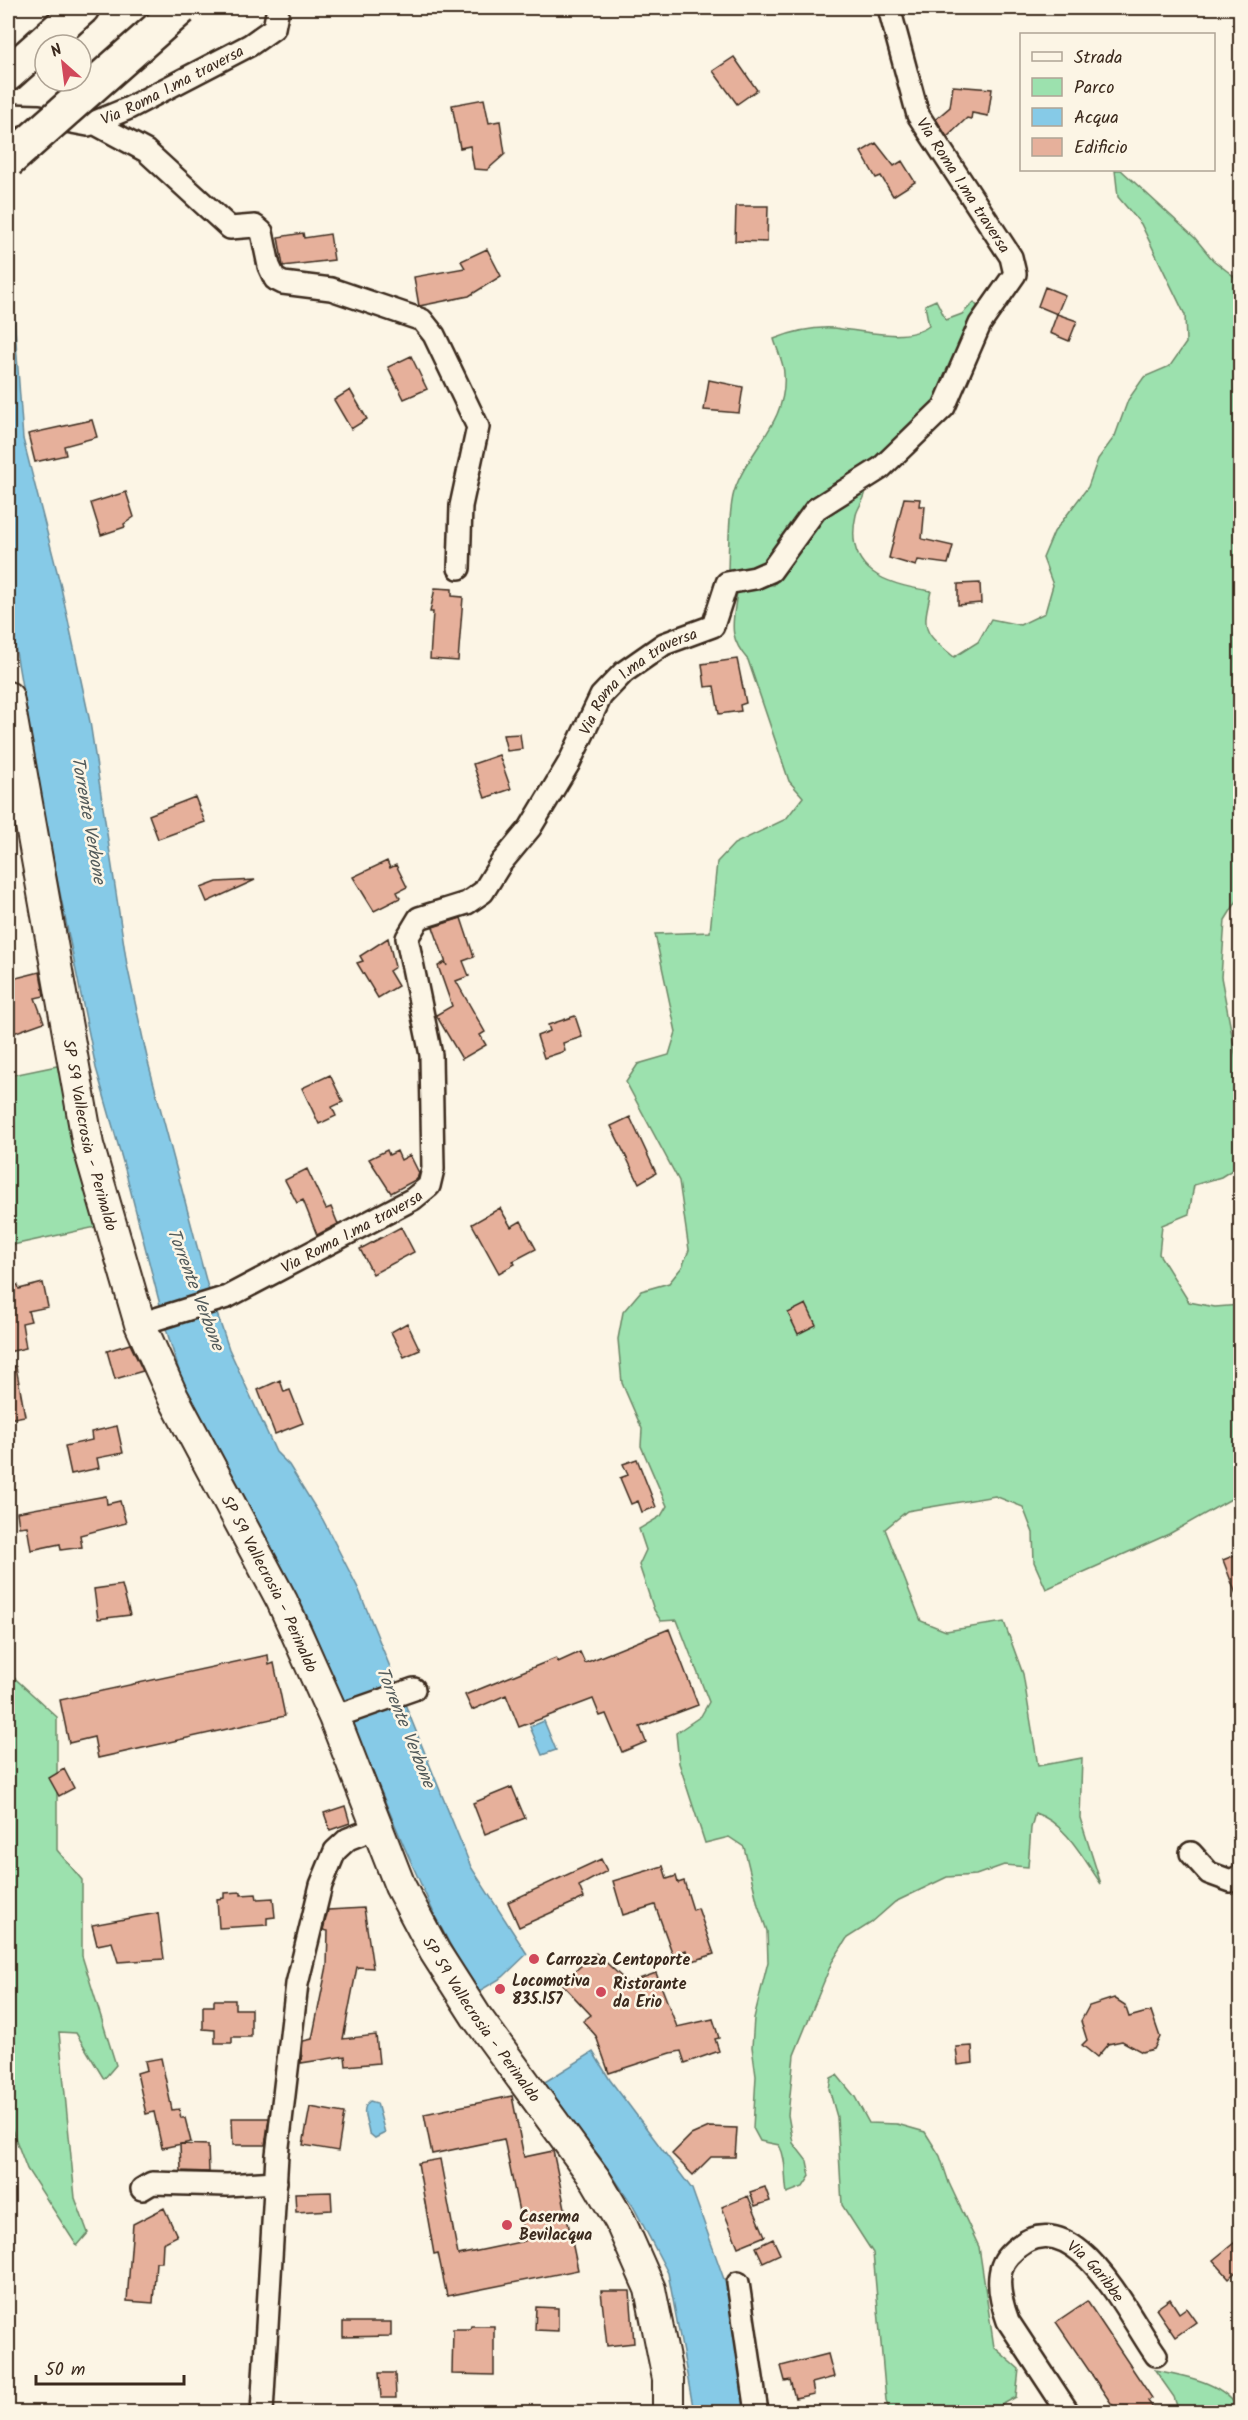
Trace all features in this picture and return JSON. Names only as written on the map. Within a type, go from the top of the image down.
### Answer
[{"type":"highway","points":[[8,74],[82,8]]},
{"type":"highway","points":[[8,161],[181,8]]},
{"type":"main road","name":"SP 59 Vallecrosia - Perinaldo","points":[[8,697],[88,1145],[173,1397],[282,1601],[338,1716],[376,1828],[400,1886],[440,1961],[476,2016],[596,2180],[620,2221],[650,2289],[668,2379],[668,2412]]},
{"type":"street","name":"Via Roma 1.ma traversa","points":[[8,115],[39,116],[88,125],[94,123],[127,109],[250,45],[274,28],[278,8]]},
{"type":"street","name":"Via Roma 1.ma traversa","points":[[149,1322],[227,1297],[413,1199],[429,1186],[433,1169],[431,1055],[407,938],[419,918],[466,903],[483,892],[501,863],[530,828],[563,772],[601,696],[624,672],[664,644],[713,626],[727,583],[755,579],[771,571],[816,509],[881,468],[944,407],[980,324],[1016,273],[1011,257],[918,116],[889,8]]},
{"type":"street","points":[[94,123],[146,151],[230,228],[255,226],[262,232],[269,266],[275,279],[283,283],[331,289],[422,320],[434,336],[477,428],[461,506],[459,568]]},
{"type":"street","points":[[338,1716],[410,1690]]},
{"type":"street","points":[[262,2412],[276,2182],[297,1984],[321,1885],[335,1851],[348,1839],[376,1828]]},
{"type":"street","points":[[1191,1853],[1209,1873],[1230,1881],[1240,1876]]},
{"type":"street","points":[[142,2189],[152,2183],[227,2185],[276,2182]]},
{"type":"street","name":"Via Garibbe","points":[[1068,2412],[1008,2321],[1002,2305],[1000,2274],[1007,2257],[1022,2244],[1042,2237],[1059,2239],[1080,2250],[1095,2263],[1156,2355]]},
{"type":"street","points":[[738,2283],[757,2412]]},
{"type":"green space","points":[[1115,171],[1122,171],[1195,238],[1213,260],[1240,281],[1240,896],[1225,920],[1221,977],[1240,1077],[1240,1165],[1221,1177],[1194,1185],[1189,1214],[1162,1225],[1159,1254],[1189,1302],[1215,1307],[1240,1305],[1240,1494],[1169,1534],[1046,1589],[1034,1562],[1033,1533],[1023,1507],[995,1496],[907,1511],[885,1529],[921,1621],[946,1631],[1004,1622],[1023,1674],[1038,1766],[1082,1758],[1080,1818],[1101,1884],[1065,1833],[1046,1818],[1035,1813],[1031,1828],[1028,1867],[1004,1865],[976,1875],[947,1877],[895,1902],[871,1923],[847,1938],[832,1962],[794,2055],[788,2115],[793,2143],[807,2161],[810,2176],[803,2187],[787,2193],[782,2150],[779,2145],[760,2141],[753,2128],[756,2076],[752,2047],[754,2018],[768,1962],[767,1931],[758,1905],[744,1847],[729,1837],[705,1843],[679,1763],[676,1733],[701,1716],[709,1702],[677,1620],[661,1621],[654,1610],[639,1565],[646,1550],[639,1529],[661,1516],[667,1506],[641,1446],[642,1429],[622,1383],[618,1339],[623,1312],[641,1291],[669,1283],[682,1267],[689,1250],[679,1181],[626,1082],[638,1064],[669,1055],[676,1032],[655,934],[710,932],[717,862],[734,844],[786,819],[803,797],[789,781],[748,660],[734,635],[733,619],[737,591],[753,584],[774,585],[814,519],[866,489],[856,515],[854,534],[856,550],[862,562],[872,572],[885,579],[931,591],[926,614],[927,629],[930,635],[954,657],[978,642],[991,619],[1020,625],[1045,613],[1053,585],[1043,558],[1054,532],[1088,487],[1098,459],[1115,436],[1128,400],[1144,377],[1170,366],[1186,343],[1185,315],[1141,224],[1118,197]]},
{"type":"green space","points":[[936,300],[946,320],[962,314],[974,302],[978,307],[945,386],[928,415],[767,565],[752,571],[728,570],[730,520],[734,492],[748,462],[774,422],[784,391],[784,370],[774,339],[803,330],[826,328],[882,334],[908,334],[929,326],[925,305]]},
{"type":"green space","points":[[62,1065],[96,1227],[8,1246],[8,1076]]},
{"type":"green space","points":[[8,1672],[57,1717],[57,1850],[82,1880],[82,1956],[116,2065],[104,2079],[76,2033],[59,2032],[75,2198],[88,2233],[77,2246],[27,2169],[8,2119]]},
{"type":"green space","points":[[837,2075],[855,2097],[869,2123],[897,2124],[925,2132],[940,2156],[949,2183],[979,2247],[994,2347],[1019,2369],[1016,2397],[989,2412],[890,2412],[886,2400],[873,2253],[842,2205],[837,2117],[829,2089],[831,2078]]},
{"type":"green space","points":[[1155,2370],[1191,2378],[1215,2387],[1234,2402],[1240,2412],[1179,2412],[1174,2397]]},
{"type":"water","name":"Torrente Verbone","points":[[8,230],[23,439],[60,583],[90,722],[127,965],[148,1062],[207,1284],[229,1349],[276,1452],[289,1465],[323,1520],[358,1588],[471,1867],[527,1954],[503,1977],[476,1993],[436,1918],[305,1611],[182,1380],[96,1068],[46,825],[8,606]]},
{"type":"water","points":[[544,1721],[556,1750],[542,1755],[530,1727]]},
{"type":"water","points":[[593,2052],[610,2080],[692,2189],[731,2299],[748,2412],[694,2412],[668,2273],[633,2206],[599,2156],[540,2085]]},
{"type":"water","points":[[370,2101],[377,2103],[385,2133],[375,2138],[369,2133],[365,2116],[365,2108]]},
{"type":"building","points":[[734,57],[757,90],[737,104],[713,71]]},
{"type":"building","points":[[953,86],[992,89],[988,116],[972,113],[971,119],[967,118],[947,137],[936,119],[950,107]]},
{"type":"building","points":[[484,99],[489,123],[500,121],[505,154],[487,170],[474,169],[470,146],[460,148],[452,105]]},
{"type":"building","points":[[876,143],[894,166],[902,161],[915,182],[893,196],[881,176],[876,178],[861,152]]},
{"type":"building","points":[[736,206],[768,206],[767,242],[735,241]]},
{"type":"building","points":[[303,233],[304,238],[330,234],[334,260],[283,266],[278,237]]},
{"type":"building","points":[[487,249],[501,276],[469,296],[419,306],[414,277],[465,268],[461,261]]},
{"type":"building","points":[[1045,287],[1065,295],[1057,314],[1038,306]]},
{"type":"building","points":[[1057,314],[1077,321],[1069,341],[1050,333]]},
{"type":"building","points":[[411,356],[427,389],[404,399],[388,367]]},
{"type":"building","points":[[709,380],[743,387],[739,413],[704,410]]},
{"type":"building","points":[[350,390],[367,419],[351,429],[334,400]]},
{"type":"building","points":[[92,420],[97,437],[64,446],[66,455],[35,462],[28,434]]},
{"type":"building","points":[[126,492],[134,517],[124,524],[125,527],[101,535],[91,503]]},
{"type":"building","points":[[904,498],[920,499],[919,506],[925,506],[922,539],[953,546],[948,564],[918,560],[916,566],[889,558]]},
{"type":"building","points":[[980,583],[981,603],[958,605],[958,584]]},
{"type":"building","points":[[435,588],[452,589],[452,596],[463,597],[458,661],[430,659],[433,612],[430,612]]},
{"type":"building","points":[[737,659],[746,703],[740,705],[741,711],[719,714],[714,686],[705,687],[702,664]]},
{"type":"building","points":[[520,734],[522,749],[507,751],[503,735]]},
{"type":"building","points":[[499,755],[511,789],[485,798],[473,764]]},
{"type":"building","points":[[195,797],[205,822],[158,839],[149,815]]},
{"type":"building","points":[[387,861],[390,868],[396,865],[407,887],[397,892],[400,898],[374,911],[353,877]]},
{"type":"building","points":[[255,880],[207,902],[201,888],[217,882]]},
{"type":"building","points":[[461,918],[474,957],[463,961],[469,976],[456,981],[485,1032],[480,1035],[486,1045],[462,1059],[436,1015],[452,1006],[438,966],[445,962],[447,966],[433,927]]},
{"type":"building","points":[[388,938],[395,967],[389,971],[398,986],[378,998],[357,963],[363,961],[360,956]]},
{"type":"building","points":[[40,972],[44,996],[35,998],[44,1022],[8,1035],[8,980]]},
{"type":"building","points":[[575,1016],[582,1037],[563,1043],[565,1051],[544,1058],[537,1036],[550,1031],[548,1025]]},
{"type":"building","points":[[330,1075],[343,1102],[332,1107],[336,1116],[319,1124],[302,1088]]},
{"type":"building","points":[[630,1117],[656,1173],[639,1183],[611,1126]]},
{"type":"building","points":[[387,1150],[389,1155],[397,1151],[401,1160],[410,1155],[419,1173],[417,1179],[391,1193],[369,1159]]},
{"type":"building","points":[[307,1169],[326,1209],[331,1207],[338,1224],[317,1235],[303,1200],[297,1203],[285,1180]]},
{"type":"building","points":[[500,1208],[511,1227],[521,1221],[536,1249],[513,1261],[515,1264],[499,1273],[472,1224]]},
{"type":"building","points":[[401,1227],[414,1252],[373,1274],[360,1249]]},
{"type":"building","points":[[43,1283],[48,1307],[28,1311],[31,1321],[22,1323],[26,1348],[8,1352],[8,1285],[18,1285],[19,1289]]},
{"type":"building","points":[[806,1304],[816,1325],[798,1334],[788,1313]]},
{"type":"building","points":[[407,1323],[420,1350],[404,1357],[391,1332]]},
{"type":"building","points":[[130,1344],[143,1371],[115,1379],[107,1351]]},
{"type":"building","points":[[8,1367],[16,1367],[25,1416],[8,1419]]},
{"type":"building","points":[[280,1380],[284,1392],[290,1390],[303,1423],[275,1434],[258,1390]]},
{"type":"building","points":[[117,1426],[123,1453],[97,1458],[99,1468],[71,1474],[65,1446],[92,1440],[91,1432]]},
{"type":"building","points":[[637,1459],[656,1507],[642,1512],[638,1501],[631,1504],[620,1478],[628,1475],[623,1464]]},
{"type":"building","points":[[106,1496],[107,1504],[120,1501],[126,1523],[80,1535],[82,1547],[61,1550],[60,1544],[31,1550],[27,1526],[19,1527],[17,1512]]},
{"type":"building","points":[[1240,1553],[1240,1602],[1239,1602],[1223,1560]]},
{"type":"building","points":[[122,1585],[130,1615],[98,1619],[94,1589]]},
{"type":"building","points":[[669,1629],[698,1705],[640,1727],[646,1742],[622,1752],[606,1714],[600,1716],[593,1699],[519,1727],[506,1695],[472,1710],[465,1695],[556,1658],[558,1662],[580,1652],[585,1663]]},
{"type":"building","points":[[268,1655],[269,1665],[274,1663],[285,1716],[98,1758],[94,1737],[69,1743],[60,1700]]},
{"type":"building","points":[[64,1769],[74,1788],[59,1796],[49,1778]]},
{"type":"building","points":[[512,1787],[525,1818],[485,1834],[473,1803]]},
{"type":"building","points":[[345,1806],[350,1823],[330,1830],[324,1813]]},
{"type":"building","points":[[601,1859],[607,1871],[579,1886],[584,1898],[519,1927],[508,1902]]},
{"type":"building","points":[[663,1866],[667,1879],[676,1876],[678,1883],[684,1881],[693,1910],[698,1908],[714,1954],[690,1962],[686,1950],[673,1955],[655,1905],[623,1915],[613,1881]]},
{"type":"building","points":[[241,1892],[241,1895],[256,1894],[257,1899],[273,1898],[275,1917],[267,1918],[267,1925],[219,1928],[217,1899],[224,1898],[224,1893]]},
{"type":"building","points":[[364,1908],[373,1968],[357,1967],[343,2039],[376,2035],[379,2063],[346,2066],[345,2056],[301,2063],[303,2041],[312,2039],[327,1966],[328,1931],[323,1930],[328,1910]]},
{"type":"building","points":[[158,1913],[164,1959],[118,1962],[112,1942],[97,1945],[92,1925]]},
{"type":"building","points":[[596,1953],[628,1983],[656,1973],[677,2027],[713,2019],[719,2038],[715,2039],[719,2051],[685,2063],[681,2051],[671,2053],[609,2073],[596,2036],[583,2021],[591,2015],[561,1983]]},
{"type":"building","points":[[1114,1998],[1125,2005],[1129,2017],[1151,2011],[1160,2037],[1154,2049],[1142,2052],[1122,2041],[1108,2044],[1097,2057],[1082,2045],[1087,2040],[1081,2021],[1089,2006]]},
{"type":"building","points":[[214,2000],[235,2000],[235,2009],[251,2009],[251,2037],[232,2037],[232,2043],[215,2043],[215,2030],[203,2029],[203,2006],[214,2006]]},
{"type":"building","points":[[972,2046],[973,2063],[958,2065],[956,2047]]},
{"type":"building","points":[[161,2058],[172,2110],[179,2109],[181,2118],[185,2118],[191,2142],[162,2148],[154,2112],[146,2114],[137,2073],[147,2070],[145,2061]]},
{"type":"building","points":[[512,2096],[524,2157],[553,2151],[578,2270],[447,2296],[438,2253],[434,2254],[418,2163],[440,2159],[458,2255],[525,2241],[504,2139],[432,2154],[424,2114]]},
{"type":"building","points":[[310,2107],[344,2113],[338,2151],[303,2145]]},
{"type":"building","points":[[232,2118],[269,2118],[265,2145],[233,2145]]},
{"type":"building","points":[[709,2127],[737,2128],[735,2157],[711,2157],[693,2175],[672,2154],[691,2135]]},
{"type":"building","points":[[180,2144],[208,2145],[209,2172],[181,2171]]},
{"type":"building","points":[[765,2187],[770,2201],[755,2206],[750,2192]]},
{"type":"building","points":[[331,2192],[332,2210],[296,2212],[295,2193]]},
{"type":"building","points":[[748,2196],[765,2236],[738,2247],[722,2207]]},
{"type":"building","points":[[164,2208],[177,2236],[163,2243],[162,2262],[156,2262],[153,2303],[127,2301],[133,2224]]},
{"type":"building","points":[[1240,2238],[1240,2268],[1229,2278],[1213,2260]]},
{"type":"building","points":[[773,2239],[780,2254],[763,2262],[756,2247]]},
{"type":"building","points":[[601,2291],[630,2291],[634,2343],[607,2346]]},
{"type":"building","points":[[1170,2299],[1179,2313],[1186,2308],[1196,2322],[1175,2337],[1156,2309]]},
{"type":"building","points":[[1087,2301],[1152,2398],[1148,2401],[1156,2412],[1117,2412],[1056,2322]]},
{"type":"building","points":[[536,2307],[558,2308],[558,2331],[535,2330]]},
{"type":"building","points":[[343,2322],[391,2322],[391,2336],[343,2337]]},
{"type":"building","points":[[471,2326],[494,2326],[494,2375],[452,2374],[453,2329],[470,2329]]},
{"type":"building","points":[[828,2354],[834,2377],[812,2383],[814,2394],[795,2398],[790,2380],[785,2381],[781,2366]]},
{"type":"building","points":[[379,2373],[395,2373],[396,2398],[381,2398]]},
{"type":"place","name":"Carrozza Centoporte","points":[[534,1959]]},
{"type":"place","name":"Locomotiva 835.157","points":[[500,1989]]},
{"type":"place","name":"Ristorante da Erio","points":[[601,1992]]},
{"type":"place","name":"Caserma Bevilacqua","points":[[507,2225]]}]
